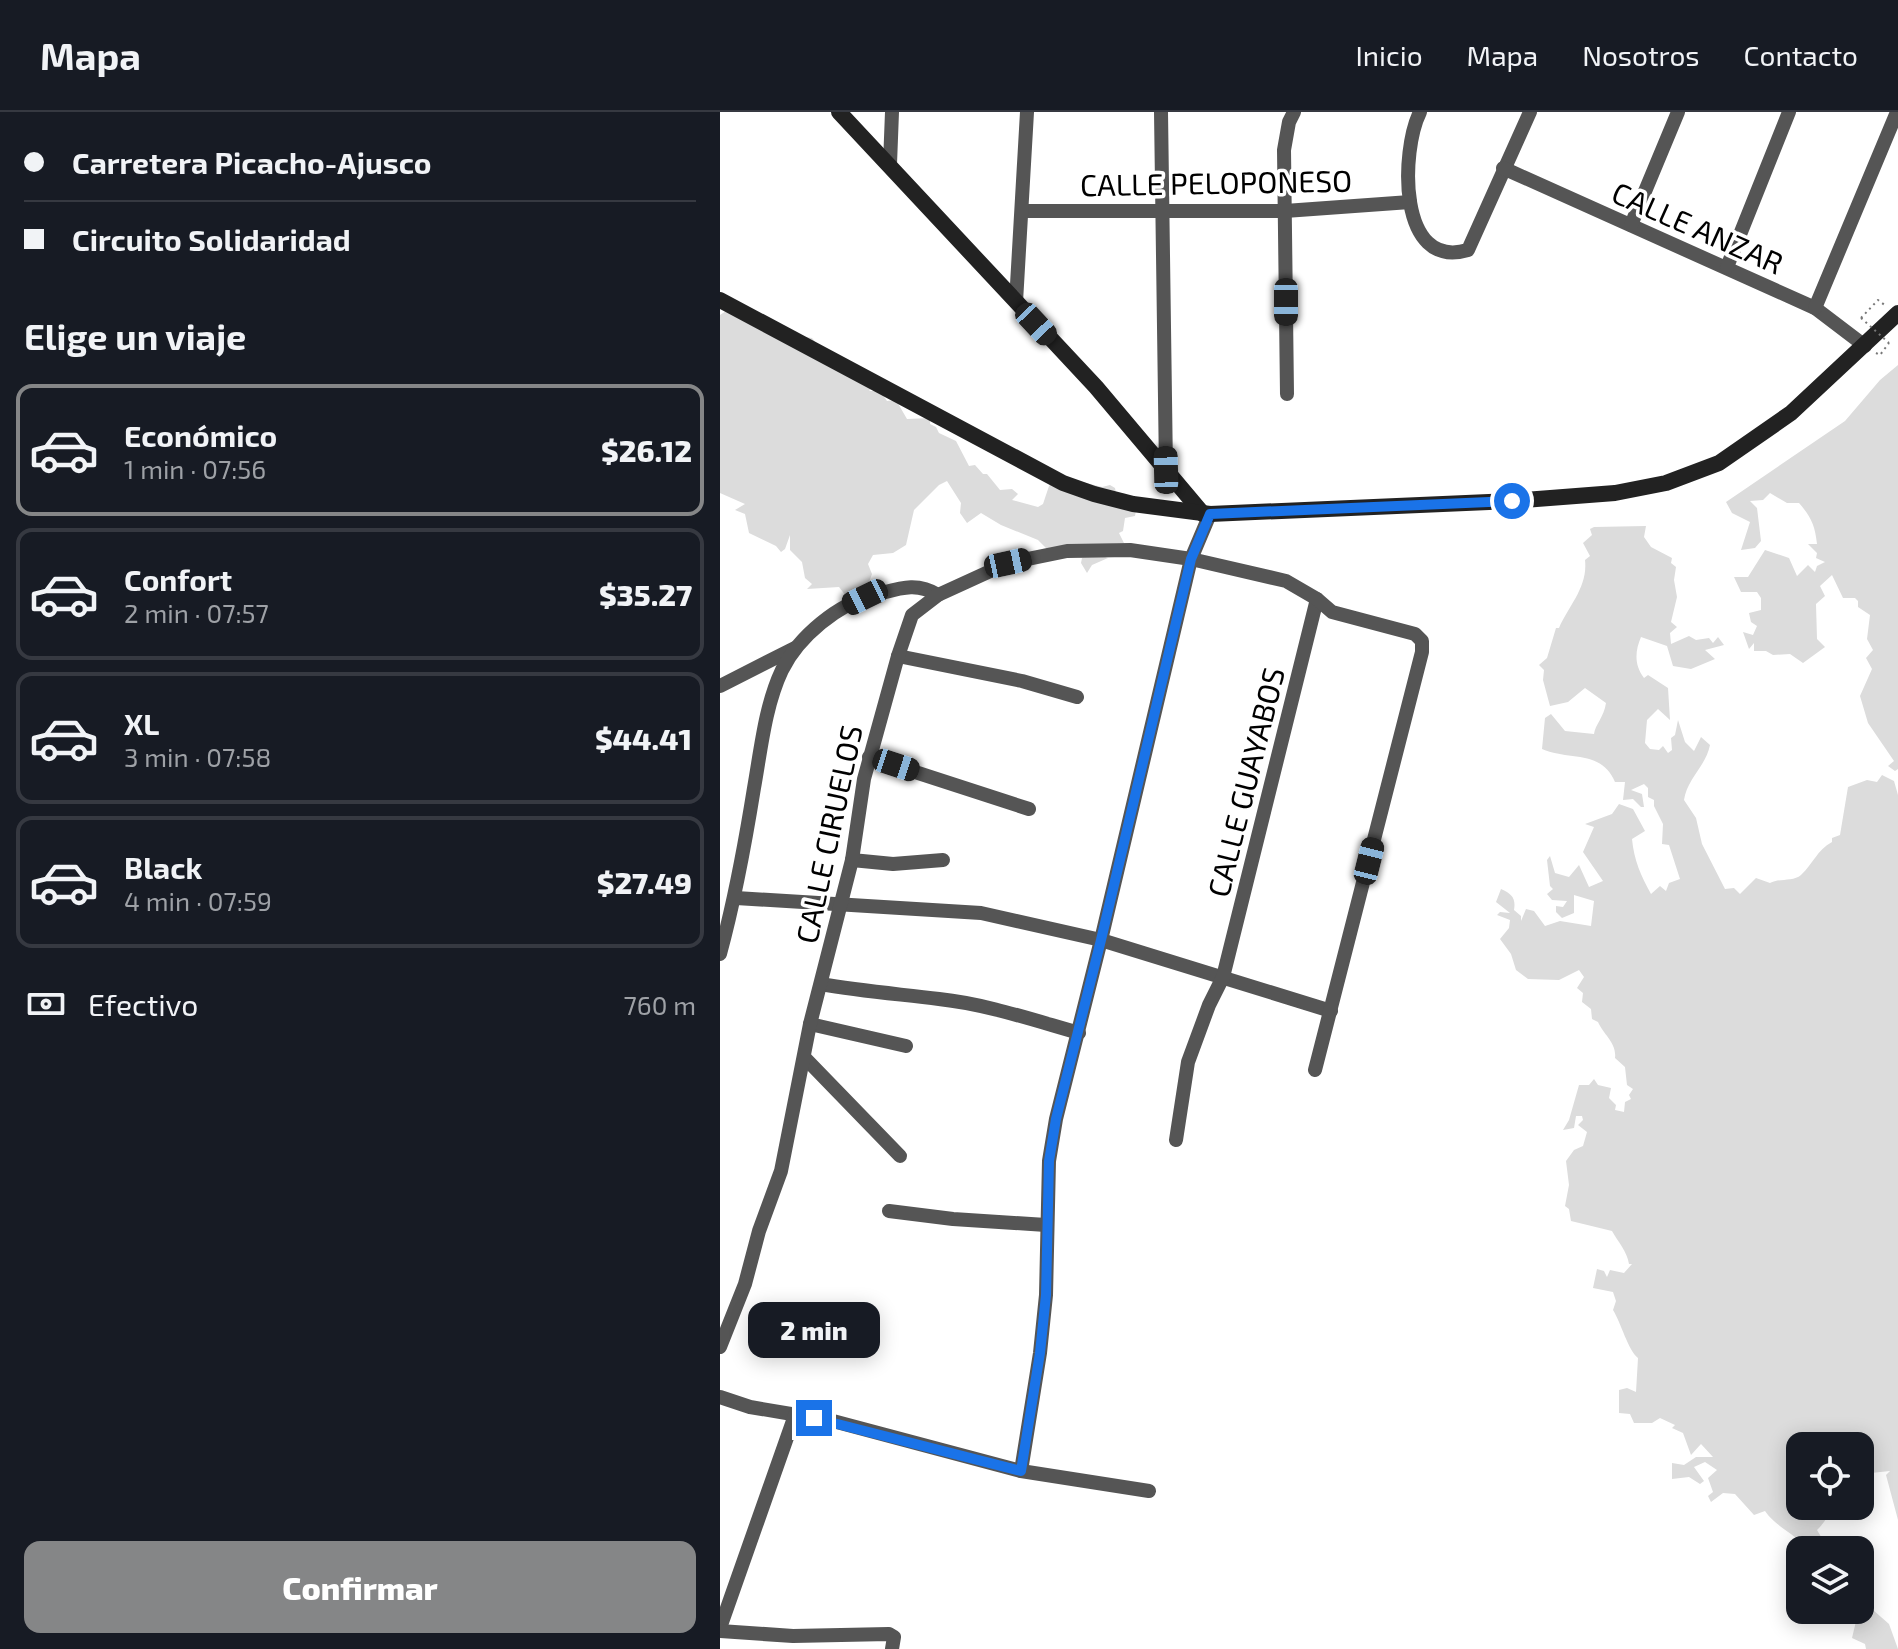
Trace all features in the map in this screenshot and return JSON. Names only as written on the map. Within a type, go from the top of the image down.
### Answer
[{"type":"main road","points":[[839,112],[1096,387],[1206,514]]},
{"type":"main road","points":[[720,300],[1063,483],[1133,504],[1206,514],[1512,501],[1615,493],[1666,483],[1719,463],[1791,413],[1898,313]]},
{"type":"street","points":[[890,164],[892,112]]},
{"type":"street","points":[[1016,302],[1027,112]]},
{"type":"street","points":[[1161,112],[1166,470]]},
{"type":"street","points":[[1287,394],[1284,150],[1294,112]]},
{"type":"street","points":[[1420,112],[1410,152],[1410,202],[1416,227],[1429,245],[1455,254],[1468,250],[1530,112]]},
{"type":"street","points":[[1631,225],[1678,112]]},
{"type":"street","points":[[1727,267],[1789,112]]},
{"type":"street","points":[[1815,308],[1897,112]]},
{"type":"street","name":"CALLE ANZAR","points":[[1503,168],[1815,308],[1865,346]]},
{"type":"street","name":"CALLE PELOPONESO","points":[[1022,211],[1285,211],[1410,202]]},
{"type":"street","points":[[1021,1471],[1043,1324],[1049,1161],[1062,1092],[1079,1033],[1191,559],[1206,514]]},
{"type":"street","name":"CALLE CIRUELOS","points":[[720,1347],[738,1304],[759,1231],[781,1171],[810,1024],[843,905],[864,779],[898,656],[910,617],[938,595],[1008,563],[1067,551],[1130,550],[1191,559],[1286,581],[1332,612],[1415,634],[1422,641],[1422,652],[1331,1011]]},
{"type":"street","points":[[720,686],[795,648],[823,623],[865,597],[910,586],[925,587],[938,595]]},
{"type":"street","name":"CALLE GUAYABOS","points":[[1176,1140],[1188,1062],[1223,977],[1317,599]]},
{"type":"street","points":[[720,954],[736,898],[764,731],[782,671],[795,648]]},
{"type":"street","points":[[898,656],[1022,681],[1077,697]]},
{"type":"street","points":[[869,757],[1029,809]]},
{"type":"street","points":[[852,860],[893,864],[943,860]]},
{"type":"street","points":[[736,898],[981,913],[1101,940],[1331,1011],[1315,1070]]},
{"type":"street","points":[[821,984],[940,999],[998,1010],[1079,1033]]},
{"type":"street","points":[[810,1024],[906,1046]]},
{"type":"street","points":[[804,1057],[900,1156]]},
{"type":"street","points":[[889,1211],[1046,1225]]},
{"type":"street","points":[[720,1397],[750,1407],[833,1421],[1021,1471],[1149,1491]]},
{"type":"street","points":[[795,1415],[720,1629],[793,1636],[889,1634],[894,1637],[892,1649]]},
{"type":"path","points":[[1878,300],[1861,318],[1889,343],[1880,355]]},
{"type":"shaded area","points":[[729,309],[793,335],[812,338],[821,349],[874,386],[869,391],[880,391],[887,401],[896,400],[907,419],[930,418],[930,424],[939,433],[956,441],[969,466],[975,465],[987,474],[1000,490],[1012,489],[1018,494],[1012,500],[1038,507],[1043,504],[1049,486],[1058,476],[1102,487],[1110,485],[1116,493],[1127,494],[1137,505],[1135,516],[1125,518],[1123,531],[1119,533],[1124,543],[1108,544],[1099,555],[1108,558],[1092,565],[1087,573],[1081,563],[1082,558],[1050,552],[1038,540],[981,513],[967,523],[960,513],[961,503],[947,481],[914,510],[906,545],[893,553],[873,555],[868,564],[872,574],[866,590],[846,596],[839,587],[807,589],[812,584],[805,578],[802,562],[790,550],[790,535],[781,552],[776,546],[749,533],[745,514],[735,510],[745,504],[720,493],[720,315]]},
{"type":"shaded area","points":[[1898,365],[1898,769],[1895,771],[1888,766],[1894,761],[1868,723],[1860,696],[1872,669],[1866,658],[1873,650],[1867,639],[1870,615],[1858,607],[1855,598],[1843,598],[1832,575],[1820,586],[1825,596],[1816,604],[1817,639],[1825,647],[1803,663],[1790,654],[1773,655],[1766,651],[1754,651],[1754,643],[1749,649],[1743,632],[1753,635],[1757,626],[1751,622],[1749,613],[1761,610],[1761,598],[1757,592],[1741,592],[1734,577],[1748,577],[1765,550],[1789,558],[1797,576],[1808,565],[1815,572],[1817,566],[1825,562],[1816,558],[1817,553],[1808,544],[1817,544],[1809,517],[1799,503],[1787,503],[1770,493],[1763,500],[1750,501],[1757,508],[1761,541],[1755,548],[1741,550],[1750,522],[1732,513],[1726,502],[1845,421],[1880,380]]},
{"type":"shaded area","points":[[1646,526],[1644,537],[1651,547],[1672,558],[1671,563],[1676,567],[1674,580],[1677,597],[1671,622],[1677,627],[1670,633],[1671,644],[1689,636],[1696,640],[1709,638],[1713,643],[1718,637],[1724,645],[1705,650],[1715,659],[1691,669],[1673,666],[1667,646],[1641,637],[1636,658],[1644,678],[1648,675],[1668,688],[1670,720],[1658,709],[1647,720],[1645,743],[1650,749],[1659,750],[1663,746],[1668,753],[1672,750],[1671,738],[1675,735],[1678,720],[1685,742],[1694,751],[1701,737],[1710,745],[1684,800],[1696,818],[1702,844],[1725,889],[1734,888],[1740,894],[1756,878],[1770,883],[1801,875],[1832,842],[1832,838],[1840,835],[1848,787],[1867,780],[1877,782],[1882,775],[1894,781],[1898,795],[1898,1520],[1886,1475],[1890,1471],[1874,1473],[1874,1432],[1786,1432],[1786,1520],[1825,1520],[1817,1530],[1821,1536],[1794,1536],[1765,1511],[1754,1515],[1735,1494],[1723,1493],[1711,1502],[1708,1496],[1713,1492],[1708,1478],[1717,1470],[1705,1462],[1694,1467],[1704,1481],[1700,1484],[1689,1477],[1672,1479],[1672,1463],[1684,1465],[1696,1457],[1713,1457],[1701,1444],[1691,1455],[1683,1433],[1672,1428],[1675,1425],[1660,1418],[1652,1423],[1634,1423],[1630,1414],[1619,1413],[1619,1390],[1627,1388],[1636,1392],[1638,1358],[1613,1310],[1616,1301],[1613,1292],[1593,1288],[1597,1269],[1604,1271],[1607,1277],[1610,1270],[1624,1273],[1632,1264],[1629,1264],[1612,1231],[1571,1221],[1569,1209],[1565,1206],[1569,1185],[1566,1161],[1574,1150],[1583,1146],[1587,1132],[1578,1125],[1583,1120],[1582,1116],[1576,1116],[1574,1128],[1563,1130],[1579,1085],[1589,1085],[1594,1079],[1598,1085],[1611,1088],[1609,1098],[1616,1105],[1615,1110],[1624,1112],[1625,1102],[1631,1099],[1629,1095],[1633,1089],[1627,1085],[1625,1067],[1615,1058],[1612,1043],[1598,1022],[1592,1019],[1591,1009],[1582,1002],[1583,993],[1577,988],[1584,977],[1579,970],[1559,980],[1528,979],[1516,970],[1511,954],[1500,939],[1509,928],[1510,920],[1497,915],[1500,912],[1510,913],[1496,902],[1501,889],[1512,897],[1514,910],[1521,916],[1521,921],[1526,909],[1534,911],[1545,926],[1560,921],[1591,926],[1594,901],[1574,895],[1574,913],[1562,918],[1556,912],[1556,906],[1563,907],[1567,901],[1552,900],[1547,894],[1553,889],[1547,860],[1550,856],[1555,873],[1569,877],[1579,865],[1589,887],[1603,881],[1583,852],[1594,827],[1585,824],[1612,814],[1619,804],[1633,809],[1645,831],[1632,839],[1638,868],[1651,894],[1660,886],[1666,891],[1669,883],[1680,879],[1669,845],[1662,844],[1663,824],[1644,784],[1631,790],[1642,794],[1644,807],[1641,807],[1633,799],[1623,800],[1625,782],[1615,782],[1609,772],[1593,760],[1542,749],[1545,718],[1551,714],[1565,731],[1594,734],[1606,703],[1585,688],[1568,702],[1550,706],[1543,680],[1544,670],[1539,665],[1547,658],[1556,628],[1559,628],[1581,587],[1585,560],[1590,556],[1583,543],[1592,535],[1590,529]]},
{"type":"shaded area","points":[[1874,1611],[1889,1624],[1898,1649],[1866,1649],[1865,1644],[1852,1638],[1855,1624],[1874,1624]]},
{"type":"route","points":[[814,1418],[1021,1471],[1046,1295],[1049,1161],[1056,1119],[1191,559],[1210,514],[1512,501]]}]
